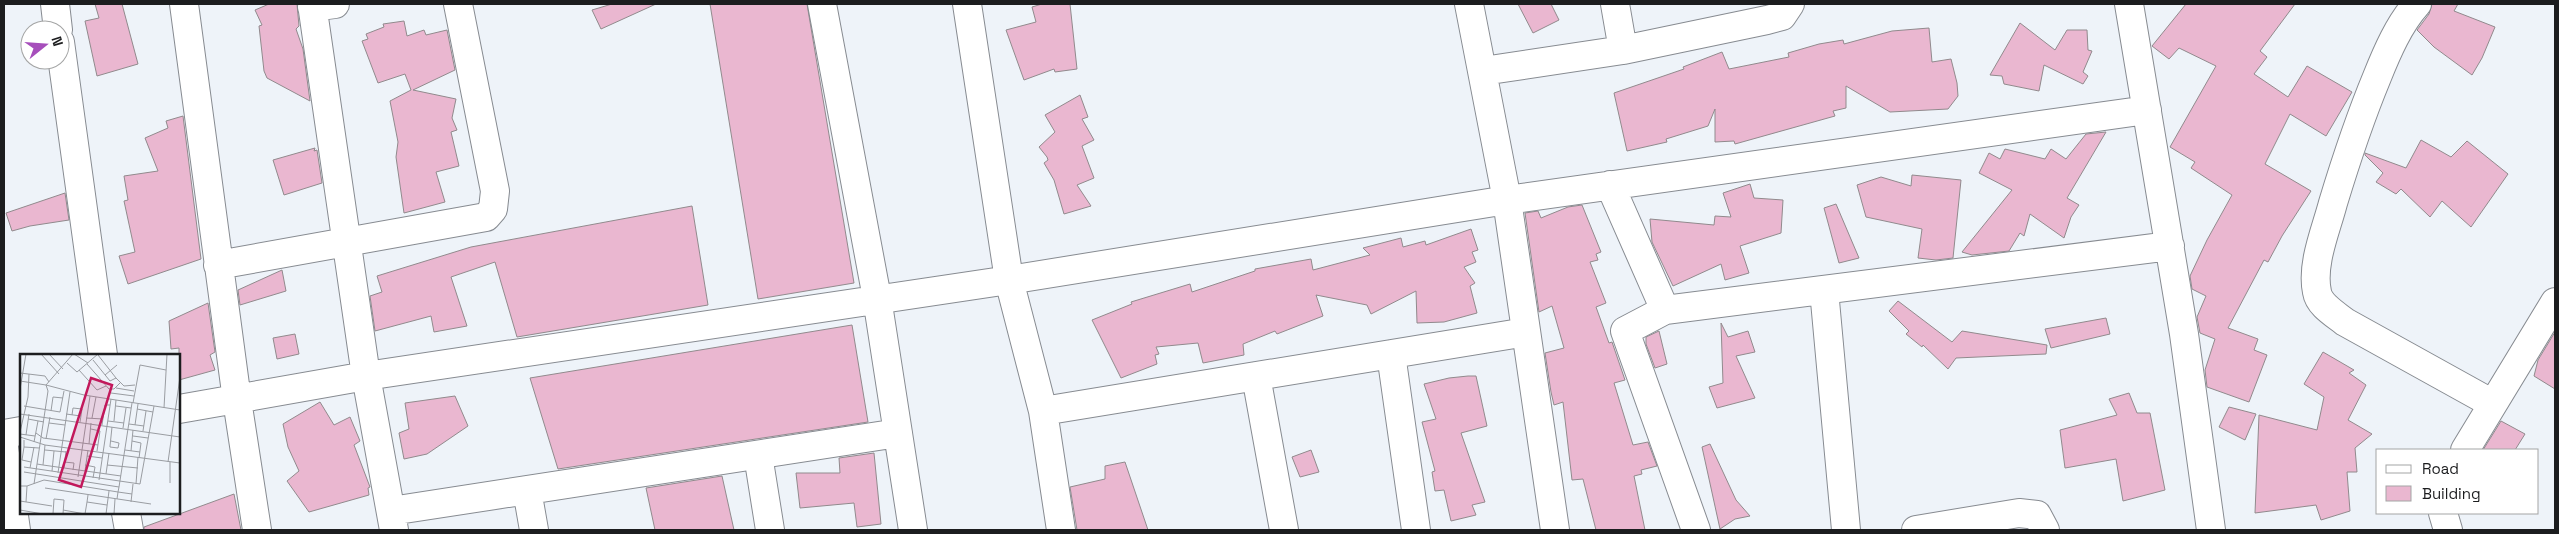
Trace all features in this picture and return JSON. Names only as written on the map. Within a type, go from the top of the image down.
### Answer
[{"type":"street","points":[[55,4],[57,20]]},
{"type":"street","points":[[184,4],[218,265],[258,530]]},
{"type":"street","points":[[218,265],[477,220],[486,216],[493,209],[495,191],[458,4]]},
{"type":"street","points":[[822,4],[877,298],[913,530]]},
{"type":"street","points":[[967,4],[1009,280],[1042,411],[1061,530]]},
{"type":"street","points":[[1470,4],[1507,200],[1555,530]]},
{"type":"street","points":[[1615,4],[1623,50]]},
{"type":"street","points":[[1483,71],[1623,50],[1768,20],[1782,16],[1790,4]]},
{"type":"street","points":[[2129,4],[2170,246],[2211,530]]},
{"type":"street","points":[[2417,4],[2410,11],[2387,52],[2356,128],[2322,243],[2316,275],[2317,293],[2324,305],[2345,322],[2493,404]]},
{"type":"street","points":[[320,5],[366,376],[392,521],[527,490],[898,433]]},
{"type":"street","points":[[64,70],[104,354]]},
{"type":"street","points":[[180,409],[366,376],[877,298],[1009,280],[1507,200],[2147,110]]},
{"type":"street","points":[[1610,185],[1665,310]]},
{"type":"street","points":[[1696,530],[1625,331],[1665,310],[2170,246]]},
{"type":"street","points":[[1824,290],[1846,530]]},
{"type":"street","points":[[2466,449],[2555,302]]},
{"type":"street","points":[[1042,411],[1526,332]]},
{"type":"street","points":[[1390,354],[1416,530]]},
{"type":"street","points":[[1256,376],[1284,530]]},
{"type":"street","points":[[4,434],[20,432]]},
{"type":"street","points":[[4,447],[16,530]]},
{"type":"street","points":[[758,454],[770,530]]},
{"type":"street","points":[[527,490],[534,530]]},
{"type":"street","points":[[1916,530],[2020,513],[2037,516],[2045,530]]},
{"type":"street","points":[[126,514],[129,530]]},
{"type":"street","points":[[2443,514],[2448,530]]},
{"type":"building","points":[[95,4],[122,4],[138,64],[97,76],[85,21],[99,18]]},
{"type":"building","points":[[269,4],[297,4],[299,26],[296,29],[303,49],[310,101],[267,78],[264,71],[259,26],[262,25],[255,10]]},
{"type":"building","points":[[612,4],[656,4],[601,29],[592,10]]},
{"type":"building","points":[[710,4],[807,4],[854,283],[758,299]]},
{"type":"building","points":[[1042,4],[1070,4],[1077,69],[1055,72],[1054,69],[1024,80],[1006,30],[1036,22],[1032,7]]},
{"type":"building","points":[[1518,4],[1551,4],[1559,20],[1533,33]]},
{"type":"building","points":[[2186,4],[2295,4],[2260,51],[2267,57],[2254,74],[2288,97],[2307,66],[2352,92],[2326,136],[2290,114],[2265,164],[2311,191],[2268,262],[2264,260],[2228,328],[2258,339],[2254,350],[2267,355],[2249,402],[2207,387],[2205,370],[2215,339],[2200,333],[2197,317],[2206,296],[2192,289],[2190,276],[2232,195],[2191,168],[2195,162],[2170,147],[2216,66],[2179,48],[2169,59],[2152,46]]},
{"type":"building","points":[[2432,4],[2458,4],[2454,11],[2495,27],[2482,58],[2472,75],[2434,47],[2417,30],[2429,14]]},
{"type":"building","points":[[404,21],[407,36],[424,30],[426,35],[447,30],[455,70],[413,90],[456,99],[452,118],[457,130],[451,132],[459,166],[436,172],[445,202],[404,213],[396,157],[398,142],[390,101],[411,90],[405,74],[378,83],[362,41],[368,39],[366,34],[384,27],[383,24]]},
{"type":"building","points":[[2020,23],[2055,50],[2067,30],[2087,30],[2088,50],[2092,51],[2083,72],[2088,76],[2083,84],[2044,65],[2039,91],[2004,84],[2002,76],[1990,75]]},
{"type":"building","points":[[1929,28],[1932,62],[1951,59],[1957,83],[1958,96],[1948,109],[1890,112],[1846,86],[1846,108],[1833,111],[1835,116],[1735,144],[1734,141],[1715,142],[1715,109],[1708,126],[1666,139],[1667,142],[1627,151],[1614,93],[1684,69],[1683,67],[1722,52],[1729,69],[1789,57],[1788,53],[1819,44],[1843,40],[1844,44],[1892,31]]},
{"type":"building","points":[[1080,95],[1088,117],[1082,119],[1094,140],[1082,146],[1094,178],[1077,185],[1091,206],[1064,214],[1054,180],[1044,163],[1048,160],[1047,157],[1039,147],[1055,132],[1045,115]]},
{"type":"building","points":[[183,116],[201,259],[128,284],[119,256],[135,252],[124,201],[128,200],[124,176],[158,171],[145,138],[168,128],[166,121]]},
{"type":"building","points":[[2106,132],[2067,198],[2079,205],[2071,217],[2064,238],[2030,214],[2024,236],[2020,233],[2009,251],[1972,255],[1962,252],[2012,190],[1979,173],[1989,153],[2000,159],[2005,149],[2045,159],[2051,149],[2066,159],[2086,134]]},
{"type":"building","points":[[2421,140],[2451,157],[2467,141],[2508,174],[2471,227],[2442,201],[2430,217],[2401,189],[2396,194],[2376,182],[2383,173],[2365,153],[2406,168]]},
{"type":"building","points":[[315,148],[314,151],[317,150],[322,183],[284,195],[273,160]]},
{"type":"building","points":[[1912,175],[1961,180],[1953,258],[1936,260],[1918,258],[1922,229],[1866,217],[1857,185],[1881,177],[1911,186]]},
{"type":"building","points":[[1750,184],[1754,198],[1783,200],[1781,233],[1740,246],[1749,273],[1725,280],[1721,264],[1673,286],[1652,242],[1650,219],[1714,225],[1715,216],[1731,217],[1723,193]]},
{"type":"building","points":[[65,193],[69,220],[12,231],[6,213]]},
{"type":"building","points":[[1836,204],[1859,258],[1839,263],[1824,208]]},
{"type":"building","points":[[1582,205],[1601,252],[1596,254],[1598,260],[1590,262],[1606,303],[1596,307],[1609,343],[1612,342],[1625,380],[1614,383],[1633,445],[1648,442],[1657,466],[1641,470],[1642,474],[1634,476],[1645,530],[1596,530],[1583,479],[1572,480],[1563,402],[1554,405],[1551,392],[1545,353],[1564,348],[1552,306],[1539,312],[1525,213],[1538,211],[1541,218],[1568,207]]},
{"type":"building","points":[[692,206],[708,305],[517,337],[495,262],[451,277],[467,326],[434,332],[431,316],[375,331],[370,296],[382,292],[377,276],[471,247]]},
{"type":"building","points":[[1471,229],[1478,250],[1472,252],[1476,262],[1464,267],[1475,283],[1470,286],[1477,313],[1444,322],[1417,323],[1416,291],[1371,314],[1367,305],[1316,295],[1323,316],[1277,334],[1275,331],[1243,344],[1244,355],[1203,363],[1198,343],[1156,347],[1159,354],[1155,355],[1157,364],[1121,378],[1092,320],[1132,304],[1131,302],[1190,284],[1192,292],[1255,271],[1255,269],[1311,259],[1313,270],[1370,255],[1363,248],[1401,238],[1403,247],[1425,241],[1426,245]]},
{"type":"building","points":[[282,270],[286,291],[240,305],[238,290]]},
{"type":"building","points":[[1898,301],[1952,342],[1962,331],[2047,345],[2046,354],[1956,358],[1948,369],[1923,345],[1922,347],[1906,334],[1909,331],[1889,311]]},
{"type":"building","points":[[208,303],[215,352],[210,355],[215,370],[180,380],[179,348],[171,349],[169,321]]},
{"type":"building","points":[[2106,318],[2110,334],[2051,348],[2045,329]]},
{"type":"building","points":[[1721,323],[1728,337],[1748,331],[1755,352],[1736,356],[1755,398],[1717,408],[1709,387],[1723,383]]},
{"type":"building","points":[[852,325],[868,422],[558,469],[530,378]]},
{"type":"building","points":[[1659,331],[1667,364],[1655,368],[1646,344],[1646,337]]},
{"type":"building","points":[[2555,332],[2555,389],[2534,376],[2538,360]]},
{"type":"building","points":[[295,334],[299,354],[277,359],[273,338]]},
{"type":"building","points":[[2323,352],[2354,370],[2349,373],[2366,385],[2348,420],[2372,434],[2355,448],[2357,472],[2347,472],[2350,511],[2321,520],[2316,505],[2255,513],[2259,415],[2317,430],[2324,397],[2304,384]]},
{"type":"building","points":[[1476,376],[1487,426],[1461,433],[1485,502],[1472,505],[1476,515],[1451,521],[1444,490],[1435,491],[1432,472],[1435,471],[1422,422],[1436,419],[1424,384]]},
{"type":"building","points":[[2129,393],[2137,413],[2150,413],[2165,490],[2123,501],[2116,459],[2065,468],[2060,430],[2117,415],[2109,399]]},
{"type":"building","points":[[455,396],[468,426],[427,454],[404,459],[399,433],[409,429],[405,403]]},
{"type":"building","points":[[320,402],[334,425],[350,417],[360,441],[354,445],[370,487],[368,488],[369,495],[309,512],[287,481],[299,471],[288,447],[283,424]]},
{"type":"building","points":[[2229,407],[2256,414],[2245,440],[2219,427]]},
{"type":"building","points":[[2501,421],[2525,434],[2516,449],[2484,449]]},
{"type":"building","points":[[1710,444],[1736,500],[1750,516],[1735,519],[1720,529],[1702,447]]},
{"type":"building","points":[[1311,450],[1319,472],[1300,477],[1292,457]]},
{"type":"building","points":[[874,453],[881,524],[857,527],[854,503],[800,508],[796,473],[840,473],[839,458]]},
{"type":"building","points":[[1125,462],[1148,530],[1077,530],[1070,487],[1105,479],[1105,466]]},
{"type":"building","points":[[722,476],[734,530],[655,530],[646,488]]},
{"type":"building","points":[[234,494],[241,530],[144,530],[144,527]]}]
